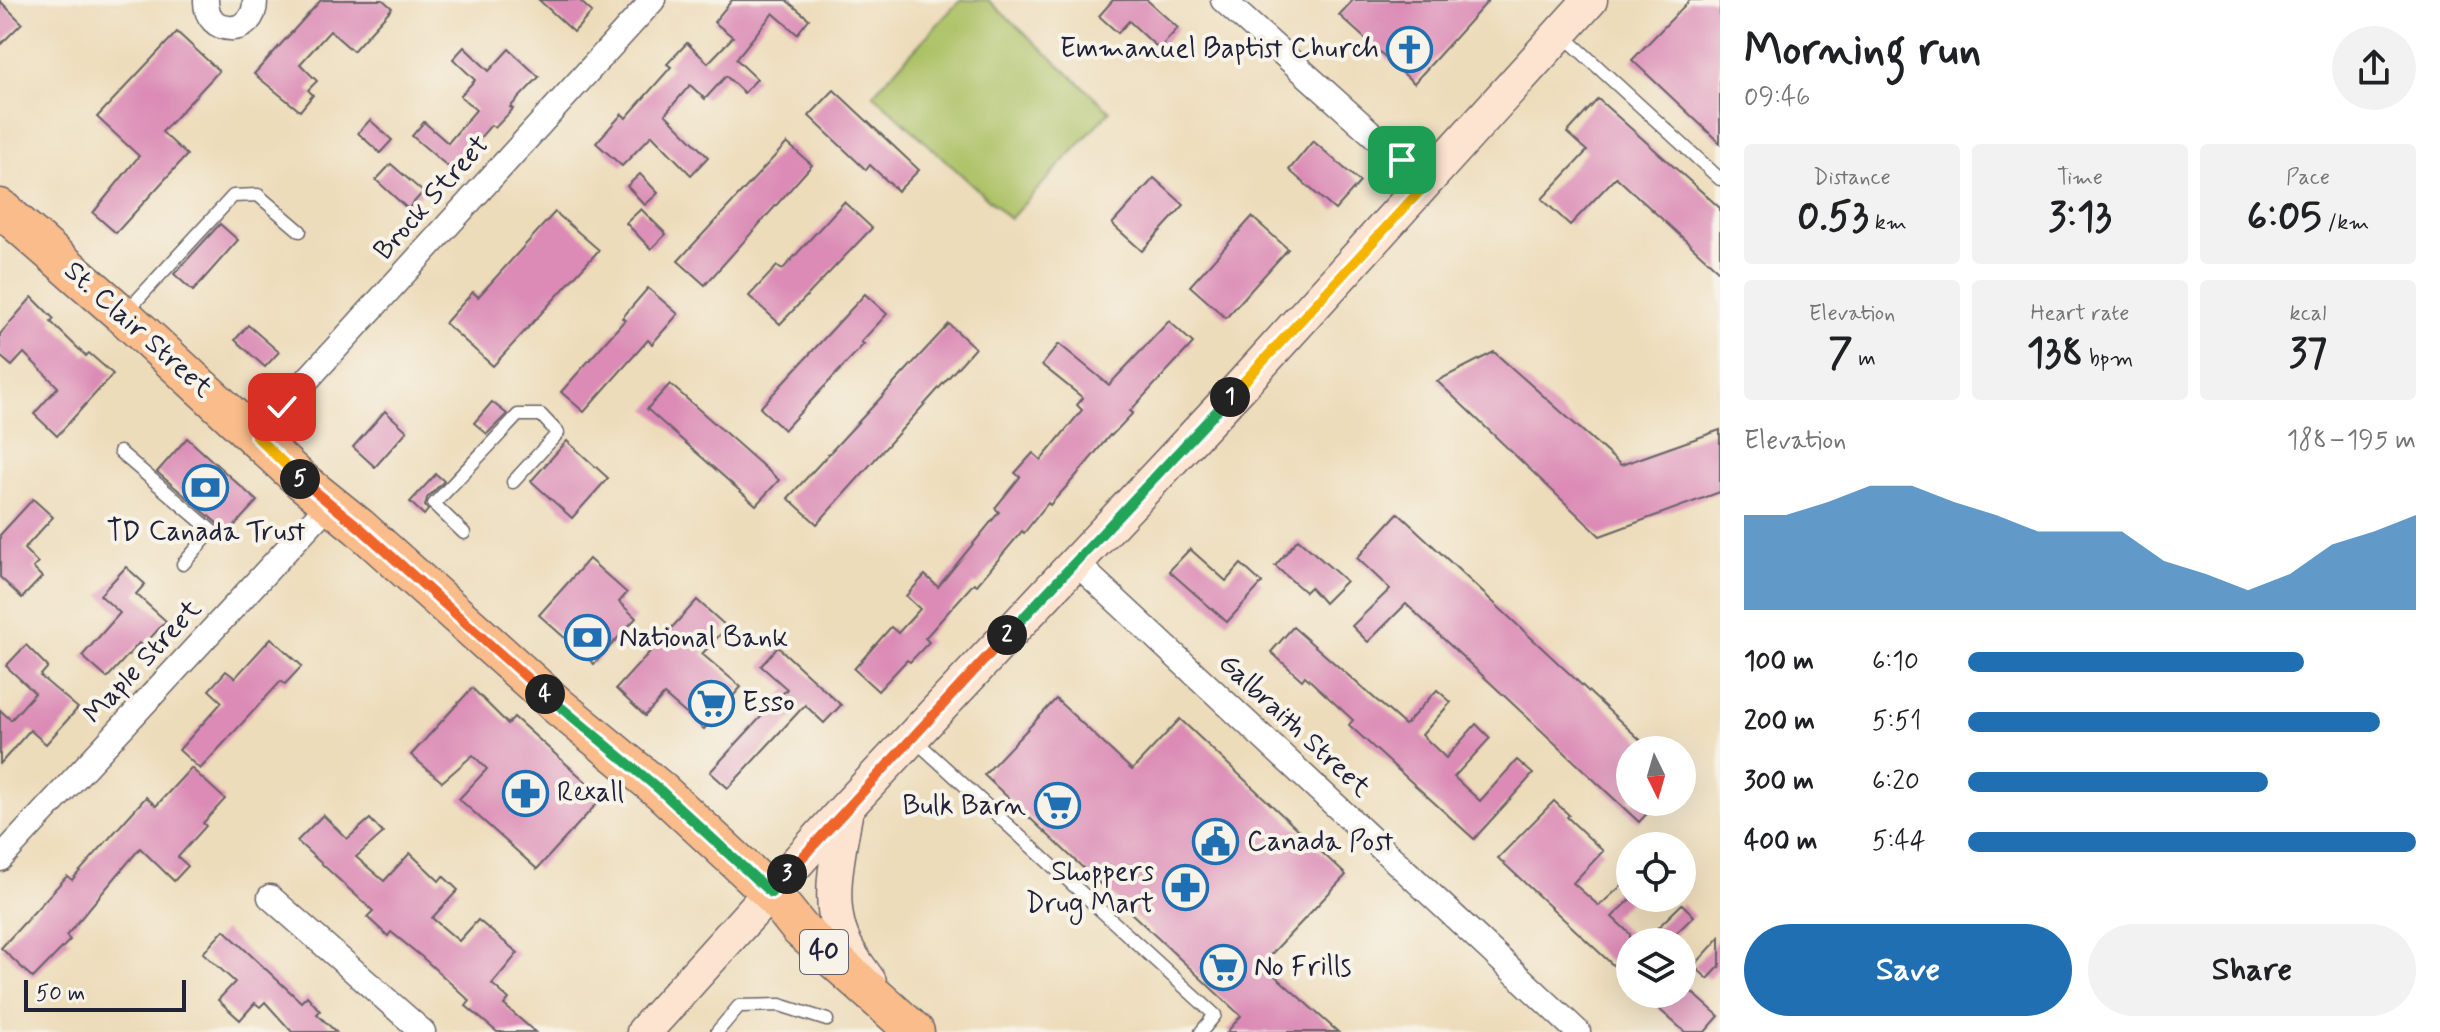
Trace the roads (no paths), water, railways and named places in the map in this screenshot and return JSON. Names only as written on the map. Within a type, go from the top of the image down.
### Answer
[{"type":"main road","points":[[644,1032],[846,808],[1427,183],[1590,0]]},
{"type":"main road","name":"St. Clair Street","points":[[0,208],[558,706],[660,790],[771,893],[800,929],[915,1032]]},
{"type":"main road","points":[[846,808],[836,870],[834,910],[844,944],[884,1005]]},
{"type":"street","points":[[206,0],[208,15],[228,29],[249,20],[255,0]]},
{"type":"street","name":"Brock Street","points":[[256,436],[653,0]]},
{"type":"street","points":[[1223,0],[1427,183]]},
{"type":"street","name":"Maple Street","points":[[0,859],[329,504]]},
{"type":"street","name":"Galbraith Street","points":[[1075,562],[1578,1032]]},
{"type":"street","points":[[270,897],[423,1032]]},
{"type":"lane","points":[[1560,33],[1720,179]]},
{"type":"lane","points":[[123,315],[233,196],[258,195],[300,231]]},
{"type":"lane","points":[[464,533],[434,504],[518,415],[541,415],[558,433],[513,482]]},
{"type":"lane","points":[[120,452],[212,531],[183,564]]},
{"type":"lane","points":[[912,738],[1215,1015],[1201,1032]]},
{"type":"lane","points":[[717,1032],[739,1006],[780,1005],[827,1020]]},
{"type":"place","name":"Emmanuel Baptist Church","points":[[1410,49]]},
{"type":"place","name":"TD Canada Trust","points":[[206,487]]},
{"type":"place","name":"National Bank","points":[[588,638]]},
{"type":"place","name":"Esso","points":[[711,703]]},
{"type":"place","name":"Rexall","points":[[526,793]]},
{"type":"place","name":"Bulk Barn","points":[[1057,806]]},
{"type":"place","name":"Canada Post","points":[[1216,842]]},
{"type":"place","name":"Shoppers Drug Mart","points":[[1185,888]]},
{"type":"place","name":"No Frills","points":[[1223,967]]}]
